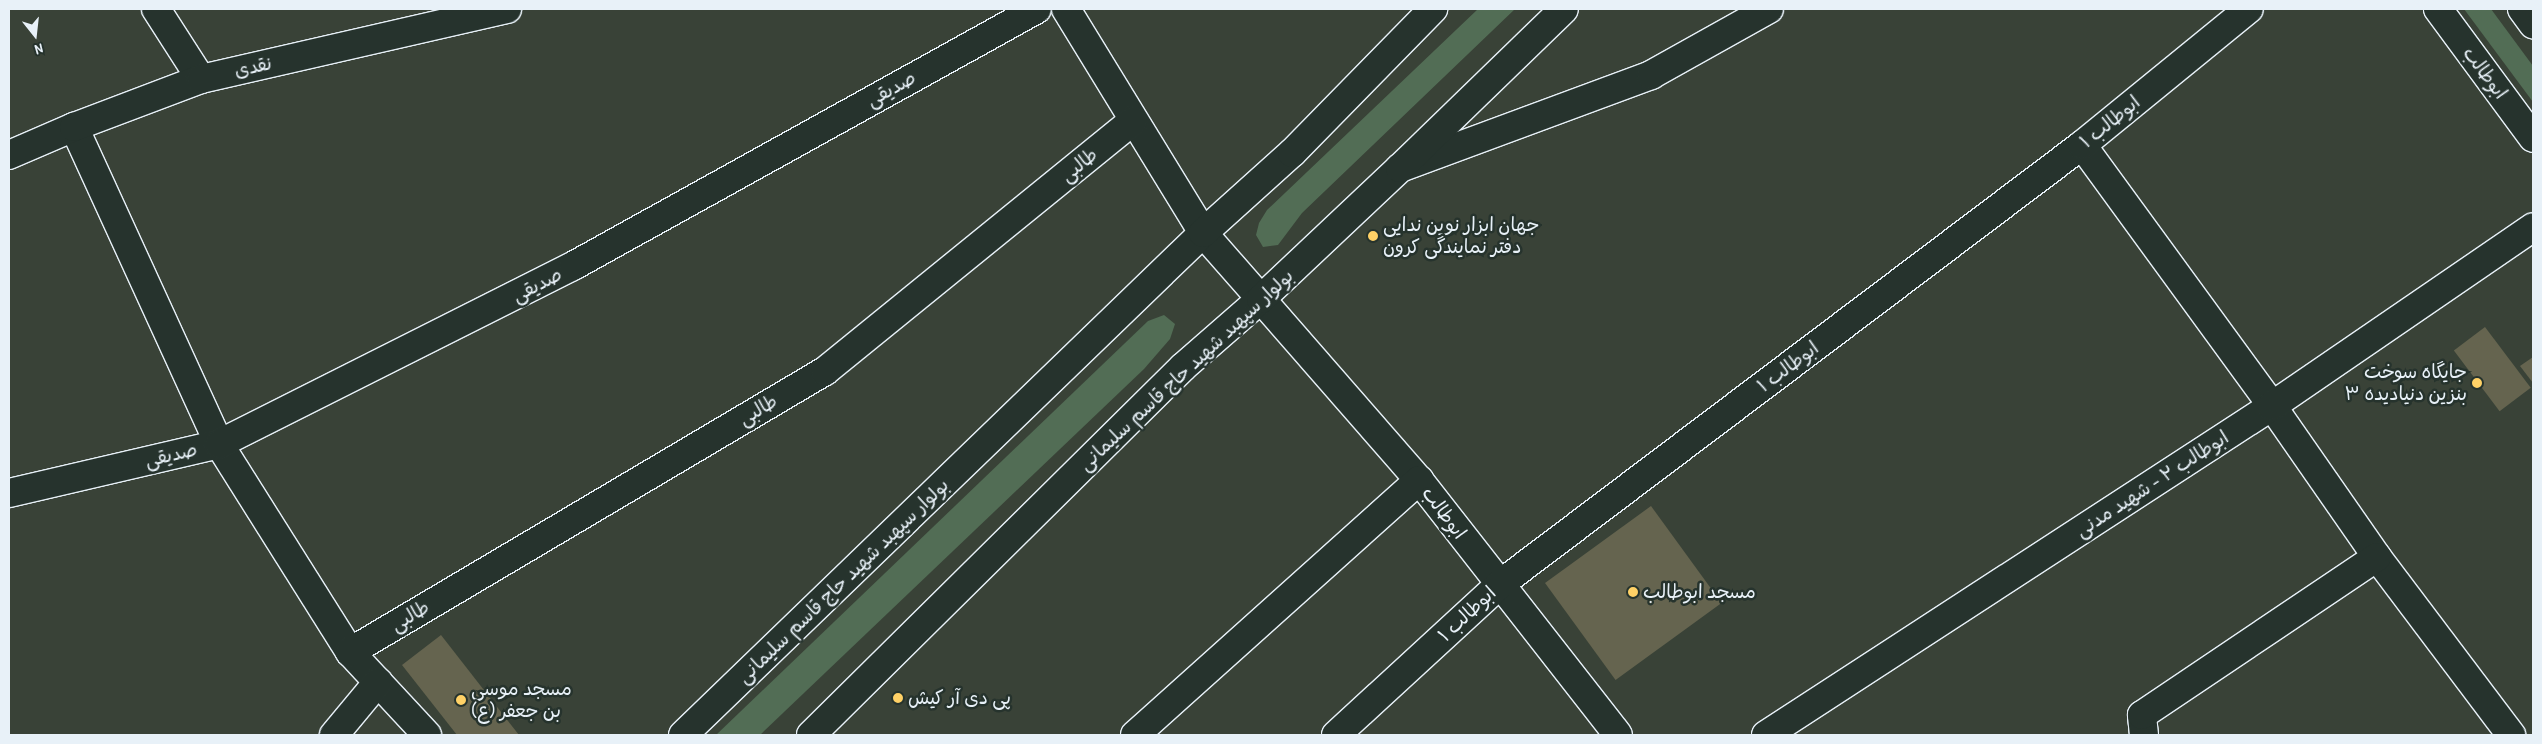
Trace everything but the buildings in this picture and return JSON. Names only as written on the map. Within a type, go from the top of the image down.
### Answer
[{"type":"street","points":[[156,9],[201,80]]},
{"type":"street","name":"نقدی","points":[[9,155],[74,127],[201,80],[507,9]]},
{"type":"street","name":"صدیقی","points":[[9,493],[219,444],[573,266],[1037,9]]},
{"type":"street","name":"ابوطالب","points":[[1066,9],[1203,233],[1419,480],[1499,585],[1618,735]]},
{"type":"street","name":"بولوار سپهبد شهید حاج قاسم سلیمانی","points":[[683,735],[1203,233],[1292,153],[1433,9]]},
{"type":"street","name":"بولوار سپهبد شهید حاج قاسم سلیمانی","points":[[811,735],[1184,367],[1400,168],[1564,9]]},
{"type":"street","points":[[1400,168],[1650,75],[1769,9]]},
{"type":"street","name":"ابوطالب ۱","points":[[1336,735],[1499,585],[2082,145],[2249,9]]},
{"type":"street","name":"ابوطالب","points":[[2438,9],[2533,138]]},
{"type":"street","points":[[2522,9],[2533,24]]},
{"type":"street","name":"طالبی","points":[[350,652],[825,371],[1133,121]]},
{"type":"street","points":[[74,127],[219,444],[350,652],[427,735]]},
{"type":"street","points":[[2082,145],[2272,406],[2377,556],[2511,735]]},
{"type":"street","name":"ابوطالب ۲ - شهید مدنی","points":[[1766,735],[2272,406],[2533,227]]},
{"type":"street","points":[[1135,735],[1419,480]]},
{"type":"street","points":[[2144,735],[2142,715],[2377,556]]},
{"type":"street","points":[[334,735],[378,682]]},
{"type":"green space","points":[[1478,9],[1515,9],[1302,213],[1278,245],[1263,247],[1256,235],[1259,223],[1267,210]]},
{"type":"green space","points":[[2464,9],[2491,9],[2533,66],[2533,102]]},
{"type":"green space","points":[[1164,315],[1175,324],[1170,339],[1144,369],[760,735],[716,735],[1148,321]]},
{"type":"place","name":"جهان ابزار نوین ندایی دفتر نمایندگی کرون","points":[[1373,236]]},
{"type":"place","name":"جایگاه سوخت بنزین دنیادیده ۳","points":[[2477,383]]},
{"type":"place","name":"مسجد ابوطالب","points":[[1633,592]]},
{"type":"place","name":"پی دی آر کیش","points":[[898,698]]},
{"type":"place","name":"مسجد موسی بن جعفر (ع)","points":[[461,700]]}]
